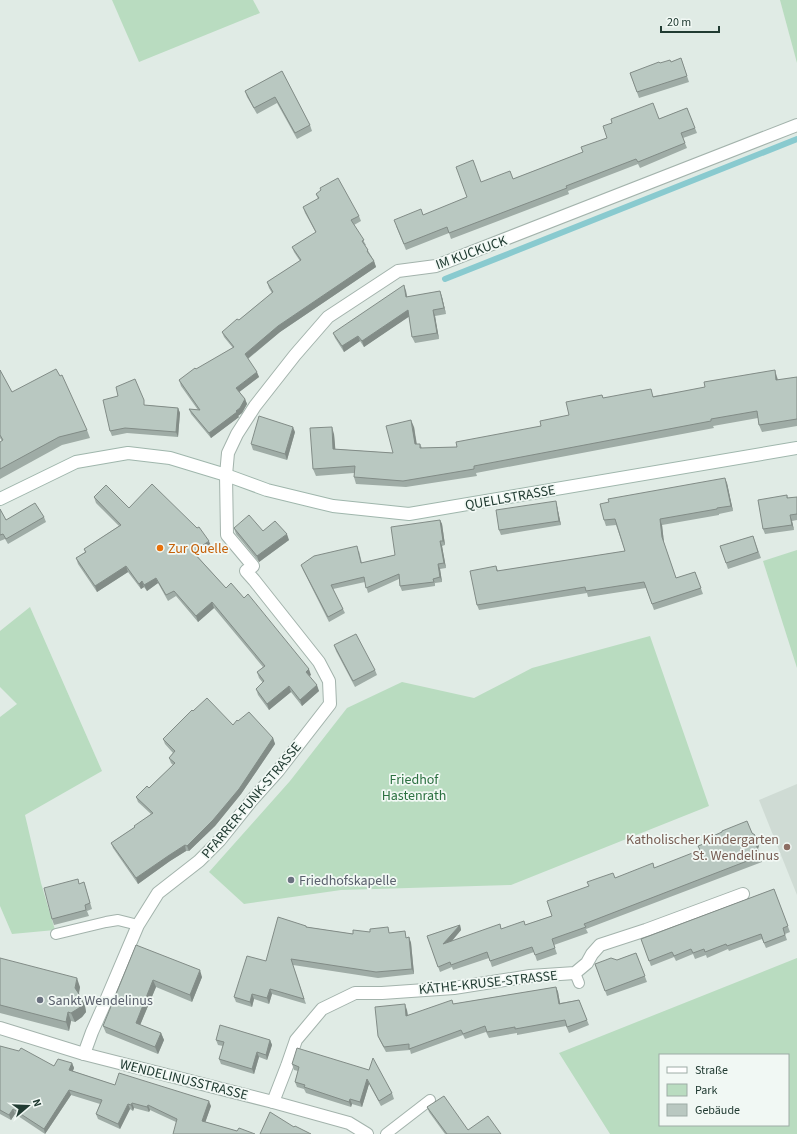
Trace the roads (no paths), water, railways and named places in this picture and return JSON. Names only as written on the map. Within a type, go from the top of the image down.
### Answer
[{"type":"street","name":"IM KUCKUCK","points":[[226,475],[228,454],[237,434],[255,406],[295,354],[328,317],[398,271],[436,266],[797,125]]},
{"type":"street","name":"QUELLSTRASSE","points":[[0,499],[76,462],[128,453],[170,458],[226,475],[267,490],[333,506],[409,514],[797,448]]},
{"type":"street","name":"PFARRER-FUNK-STRASSE","points":[[84,1054],[138,925],[158,893],[199,861],[220,840],[252,800],[278,771],[330,704],[329,681],[320,662],[246,571],[253,566],[227,535],[226,475]]},
{"type":"street","name":"KÄTHE-KRUSE-STRASSE","points":[[273,1102],[296,1040],[322,1009],[355,993],[382,993],[454,988],[530,976],[577,978],[592,954],[600,945],[646,930],[743,894]]},
{"type":"street","name":"WENDELINUSSTRASSE","points":[[0,1028],[84,1054],[273,1102],[348,1123],[367,1134]]},
{"type":"lane","points":[[56,934],[118,920],[138,925]]},
{"type":"lane","points":[[386,1134],[430,1100]]},
{"type":"waterway","points":[[445,279],[797,139]]},
{"type":"place","name":"Zur Quelle","points":[[160,548]]},
{"type":"place","name":"Katholischer Kindergarten St. Wendelinus","points":[[787,847]]},
{"type":"place","name":"Friedhofskapelle","points":[[291,880]]},
{"type":"place","name":"Sankt Wendelinus","points":[[40,1000]]},
{"type":"park label","name":"Friedhof Hastenrath","points":[[414,788]]}]
